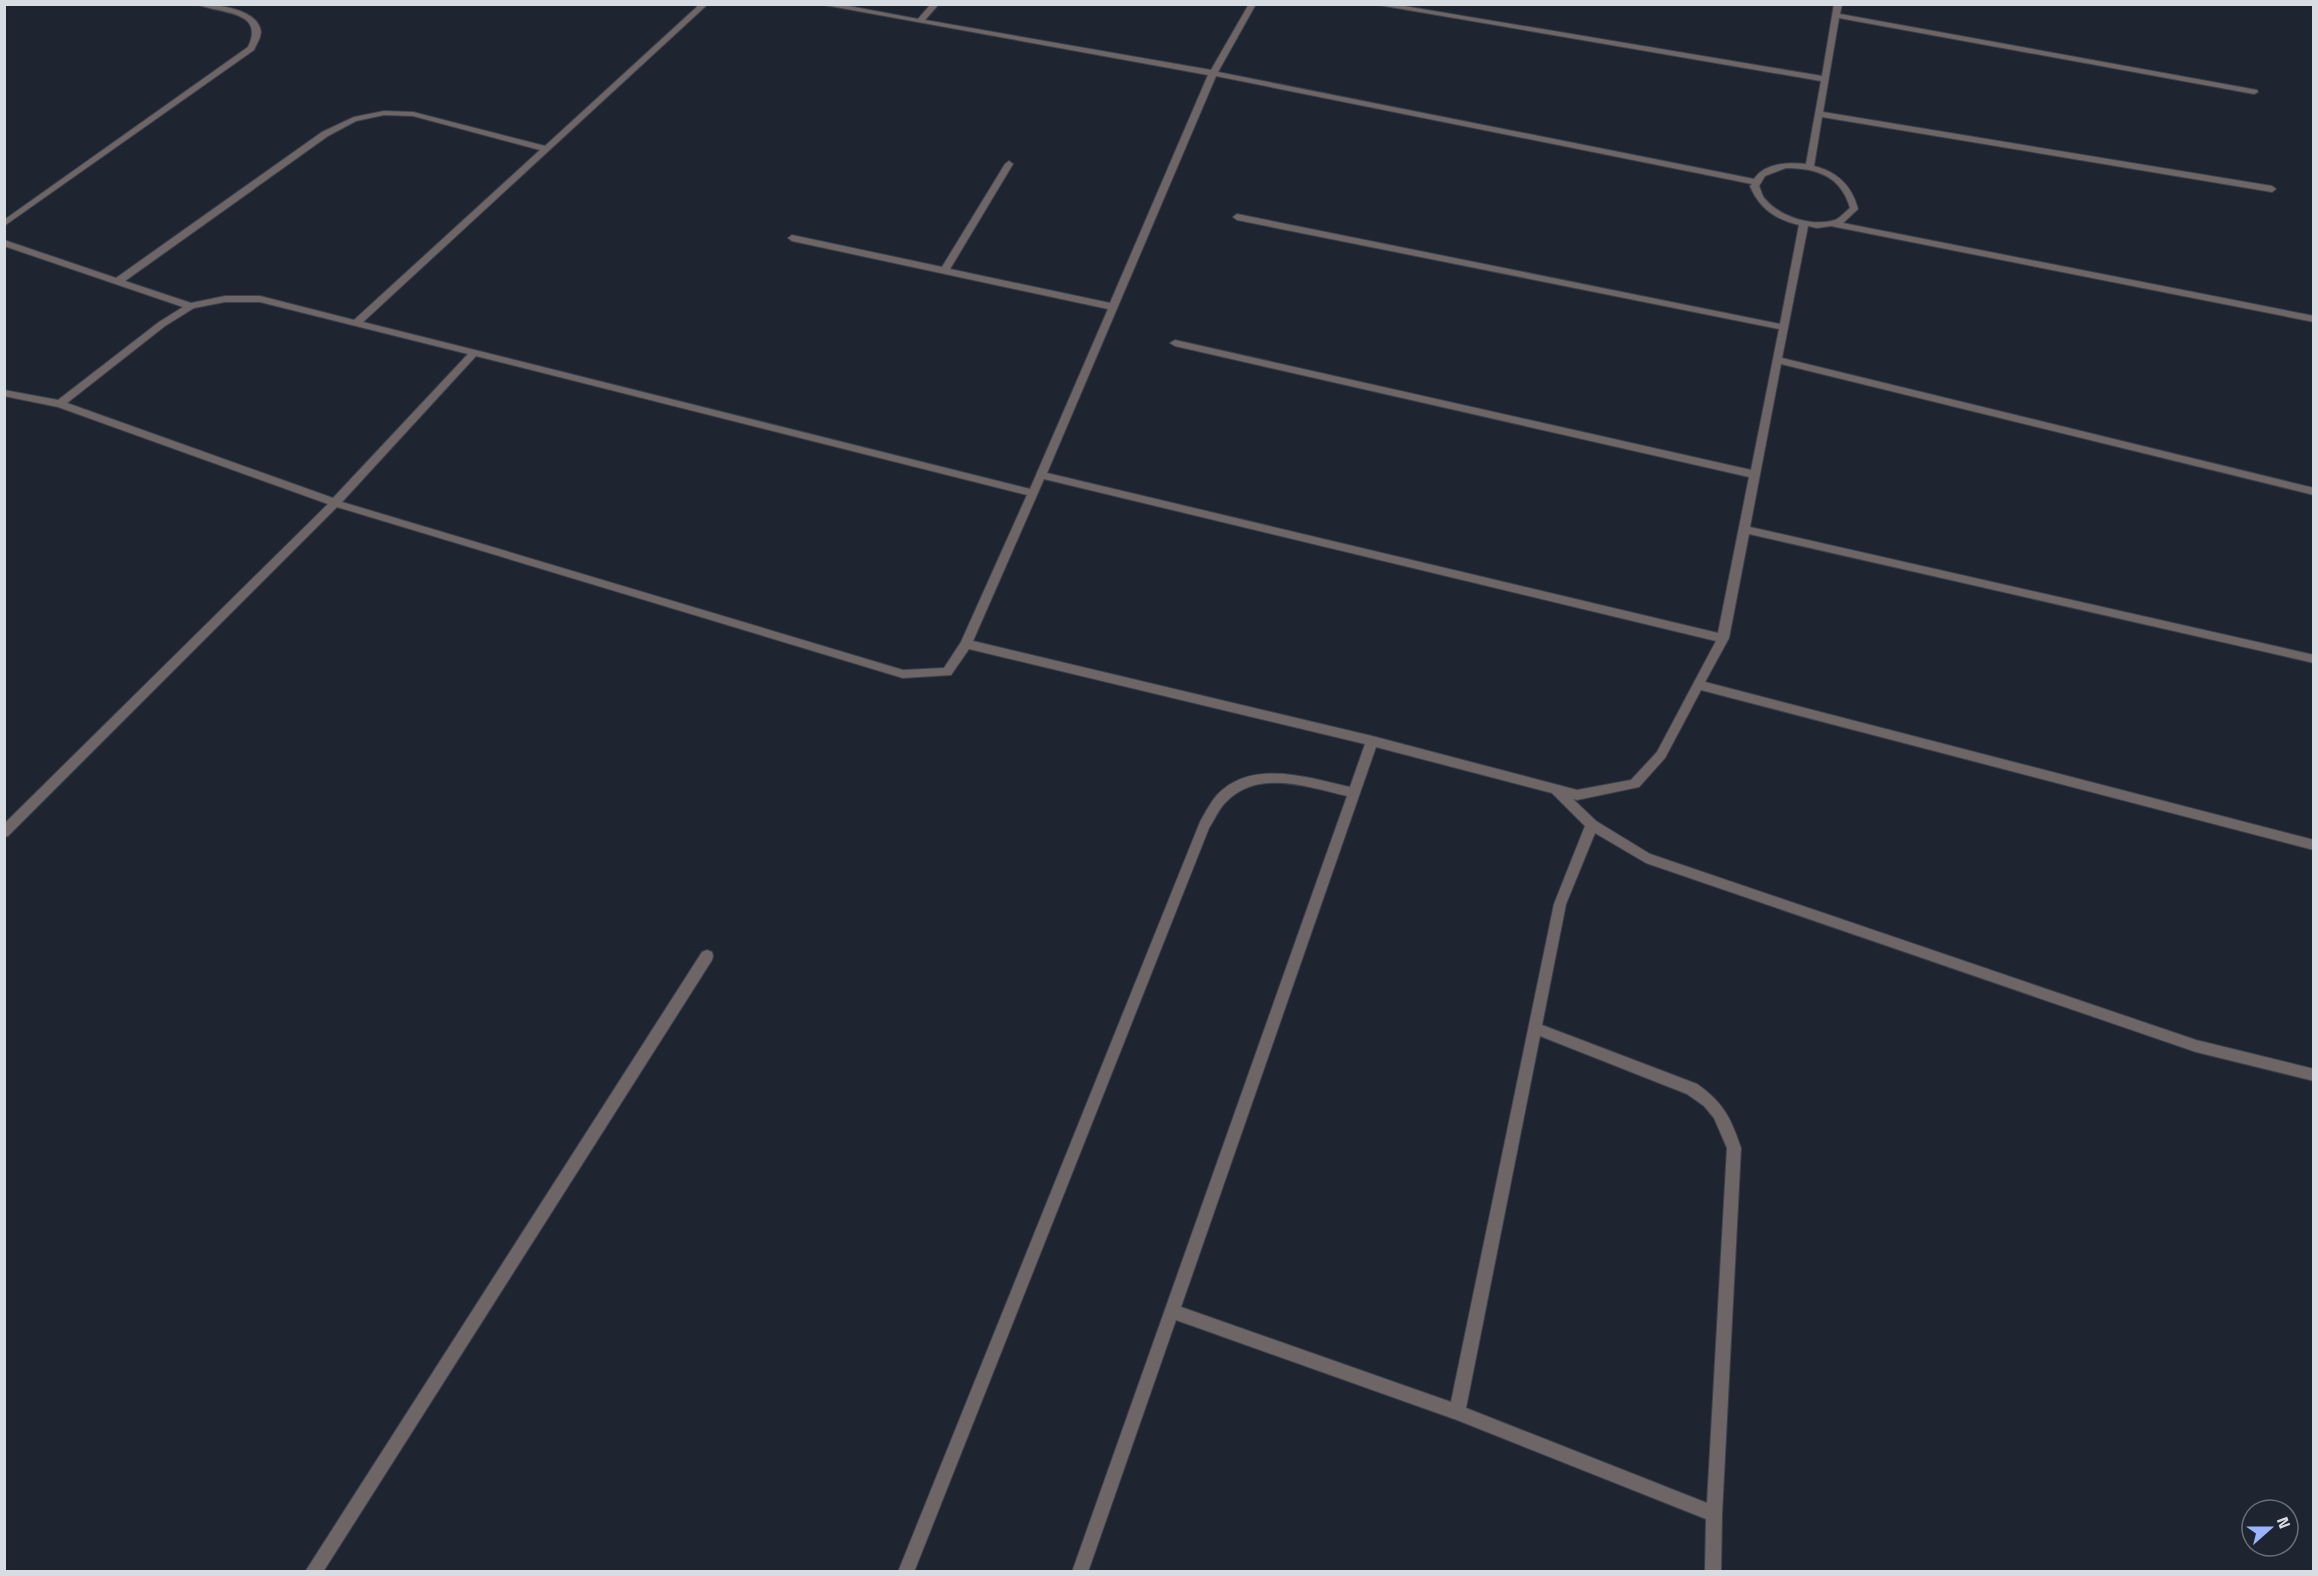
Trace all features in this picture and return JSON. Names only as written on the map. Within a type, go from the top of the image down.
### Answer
[{"type":"street","points":[[4,224],[251,48],[258,37],[258,27],[251,19],[200,4]]},
{"type":"street","points":[[357,322],[705,4]]},
{"type":"street","points":[[822,4],[1213,74],[1754,182]]},
{"type":"street","points":[[920,21],[936,4]]},
{"type":"street","points":[[4,393],[60,404],[334,504],[903,674],[947,672],[966,644],[1213,74],[1253,4]]},
{"type":"street","points":[[1376,4],[1823,79]]},
{"type":"street","points":[[1810,166],[1823,79],[1838,4]]},
{"type":"street","points":[[1836,15],[2254,92]]},
{"type":"street","points":[[118,281],[325,134],[354,119],[384,113],[413,114],[546,149]]},
{"type":"street","points":[[1818,114],[2272,189]]},
{"type":"street","points":[[944,271],[1010,164]]},
{"type":"street","points":[[1830,223],[1850,215],[1854,208],[1852,197],[1836,178],[1810,166],[1776,167],[1759,175],[1754,182],[1754,190],[1772,211],[1783,218],[1804,224],[1830,223],[2313,319]]},
{"type":"street","points":[[1237,217],[1782,327]]},
{"type":"street","points":[[966,644],[1372,741],[1577,795],[1635,784],[1661,755],[1723,638],[1782,327],[1804,224]]},
{"type":"street","points":[[792,238],[1113,307]]},
{"type":"street","points":[[4,243],[191,306]]},
{"type":"street","points":[[60,404],[162,324],[191,306],[225,298],[260,299],[1033,493]]},
{"type":"street","points":[[1175,343],[1754,474]]},
{"type":"street","points":[[4,832],[334,504],[474,352]]},
{"type":"street","points":[[1776,360],[2313,492]]},
{"type":"street","points":[[1041,475],[1723,638]]},
{"type":"street","points":[[1744,529],[2313,659]]},
{"type":"street","points":[[1699,686],[2313,845]]},
{"type":"street","points":[[1080,1572],[1372,741]]},
{"type":"street","points":[[906,1572],[1204,826],[1223,797],[1246,782],[1273,776],[1354,794]]},
{"type":"street","points":[[1555,789],[1592,825],[1646,858],[2196,1046],[2313,1075]]},
{"type":"street","points":[[1457,1412],[1560,904],[1592,825]]},
{"type":"street","points":[[313,1572],[707,956]]},
{"type":"street","points":[[1535,1028],[1692,1089],[1712,1102],[1726,1123],[1734,1148],[1714,1515],[1713,1572]]},
{"type":"street","points":[[1172,1311],[1457,1412],[1714,1515]]}]
